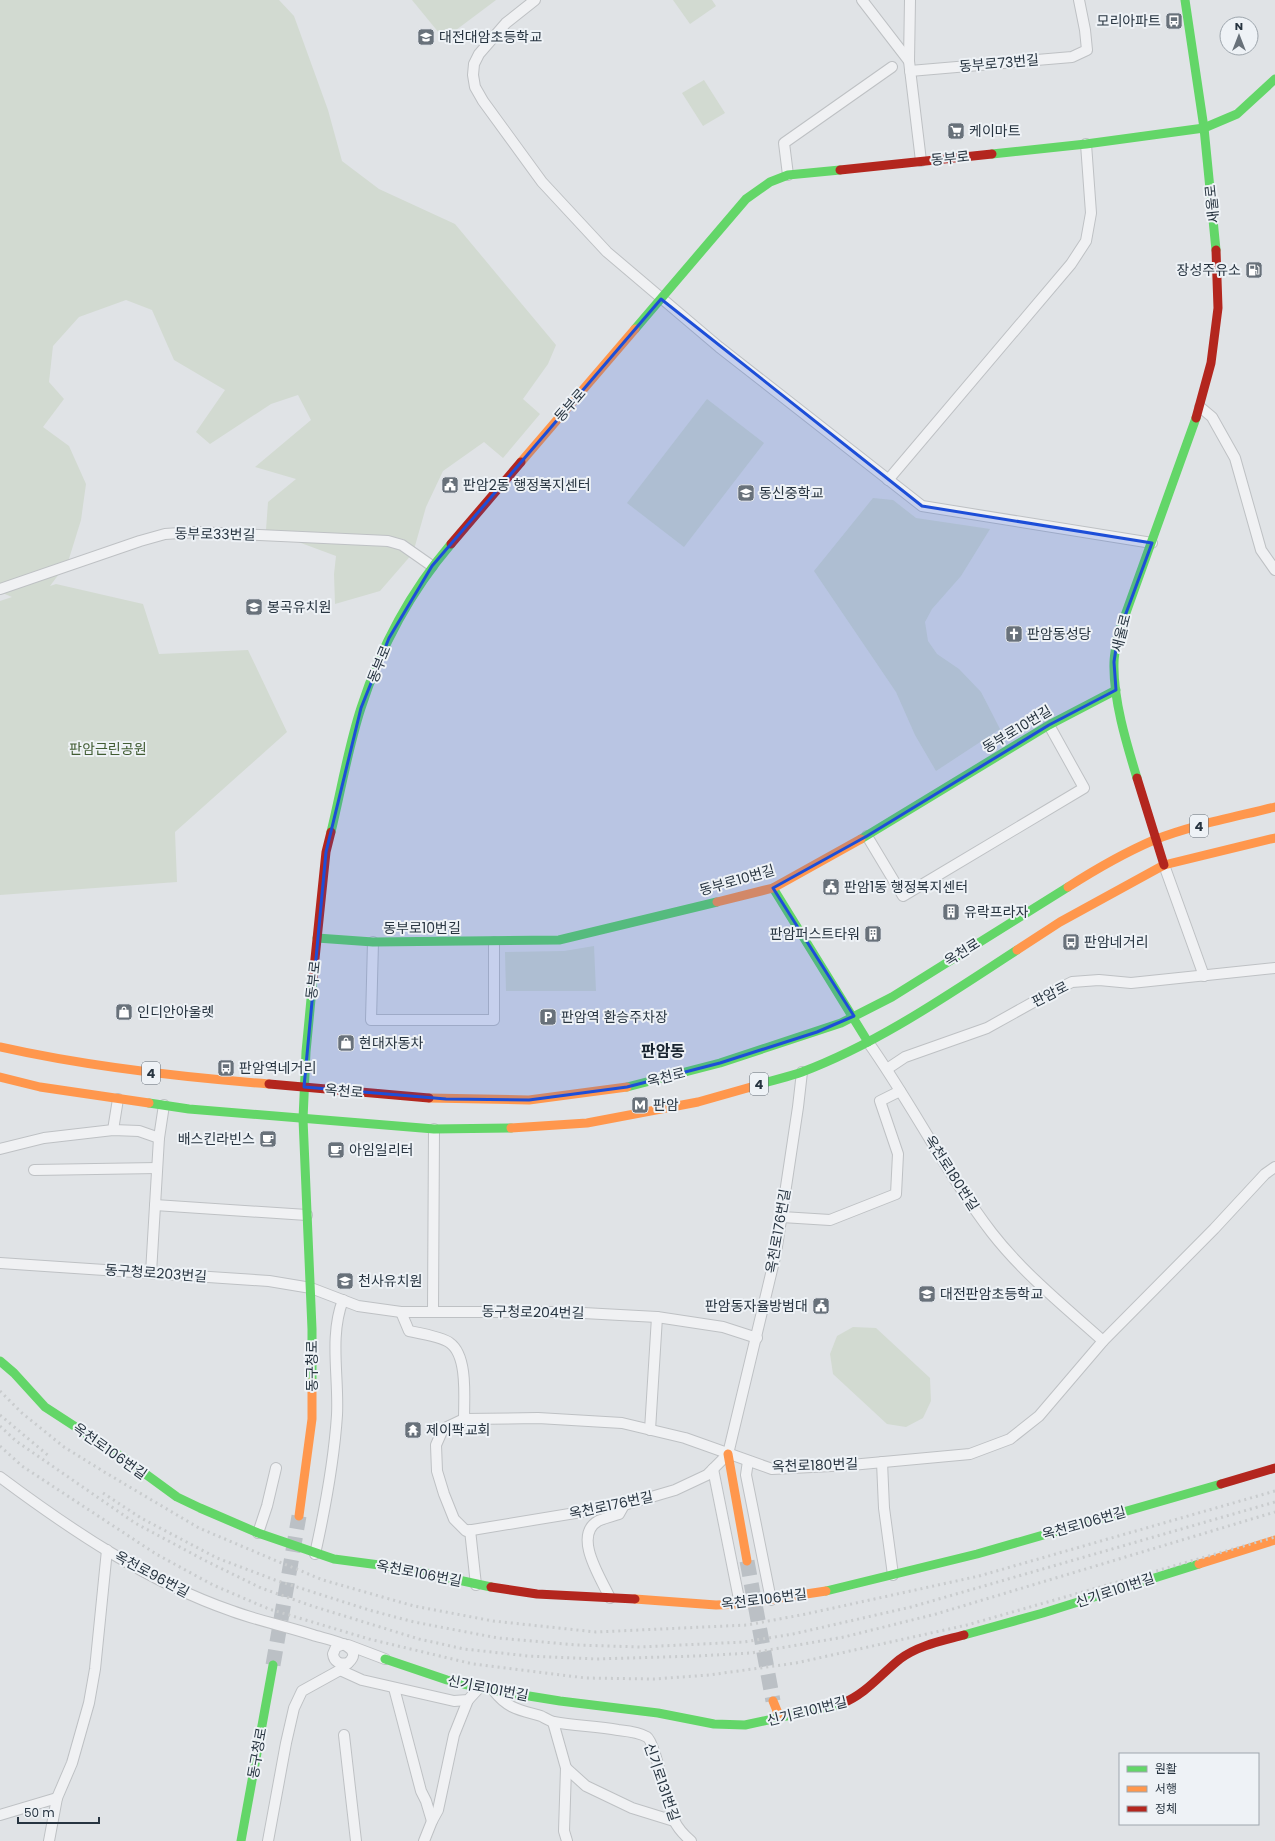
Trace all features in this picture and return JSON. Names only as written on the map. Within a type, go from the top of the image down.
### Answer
[{"type":"main road","name":"새울로","points":[[1164,865],[1155,840],[1129,751],[1116,690],[1114,662],[1118,635],[1200,408],[1211,363],[1218,308],[1216,242],[1204,128],[1185,0]]},
{"type":"main road","name":"동부로","points":[[302,1119],[317,938],[326,852],[361,708],[389,638],[432,566],[746,199],[770,182],[788,175],[1086,144],[1204,128],[1237,114],[1275,79]]},
{"type":"main road","name":"동부로10번길","points":[[317,938],[373,942],[494,942],[559,940],[773,888],[867,836],[1049,726],[1116,690]]},
{"type":"main road","name":"옥천로","points":[[0,1047],[50,1058],[164,1075],[446,1099],[529,1100],[627,1087],[720,1063],[817,1032],[892,997],[1106,863],[1155,840],[1203,825],[1275,807]]},
{"type":"main road","name":"옥천로","points":[[0,1077],[40,1088],[164,1105],[302,1119],[434,1130],[503,1129],[587,1123],[698,1102],[802,1072],[868,1042],[940,1000],[1060,922],[1164,865],[1275,838]]},
{"type":"main road","points":[[773,888],[854,1016],[868,1042]]},
{"type":"main road","name":"동구청로","points":[[299,1516],[306,1474],[312,1419],[311,1288],[302,1119]]},
{"type":"main road","name":"옥천로106번길","points":[[0,1361],[45,1407],[125,1459],[177,1497],[258,1533],[315,1554],[334,1559],[402,1568],[476,1585],[537,1594],[656,1600],[716,1605],[771,1600],[839,1589],[977,1554],[1275,1468]]},
{"type":"main road","points":[[728,1454],[747,1561]]},
{"type":"main road","name":"신기로101번길","points":[[385,1659],[447,1680],[479,1688],[658,1713],[726,1726],[745,1725],[837,1706],[856,1698],[902,1659],[923,1646],[1050,1610],[1275,1540]]},
{"type":"main road","name":"동구청로","points":[[241,1841],[273,1665]]},
{"type":"main road","points":[[773,1701],[780,1718]]},
{"type":"street","points":[[535,0],[506,23],[479,54],[474,64],[473,75],[475,87],[483,102],[542,182],[607,252],[719,347],[922,506],[1152,543]]},
{"type":"street","points":[[862,0],[910,66]]},
{"type":"street","points":[[910,0],[910,66],[920,161]]},
{"type":"street","name":"동부로73번길","points":[[910,66],[1072,57],[1087,50],[1079,0]]},
{"type":"street","points":[[788,175],[784,144],[892,67]]},
{"type":"street","points":[[888,480],[1071,264],[1086,241],[1091,214],[1086,144]]},
{"type":"street","points":[[1200,408],[1212,417],[1235,458],[1261,550],[1275,570]]},
{"type":"street","name":"동부로33번길","points":[[0,589],[140,541],[165,534],[195,532],[388,541],[402,545],[432,566]]},
{"type":"street","points":[[867,836],[903,896],[1084,788],[1049,726]]},
{"type":"street","points":[[1164,865],[1204,976]]},
{"type":"street","points":[[373,942],[371,1020],[494,1020],[494,942]]},
{"type":"street","name":"판암로","points":[[887,1069],[905,1057],[988,1028],[1072,982],[1099,980],[1131,983],[1275,968]]},
{"type":"street","name":"옥천로180번길","points":[[868,1042],[887,1069],[992,1234],[1031,1275],[1103,1341]]},
{"type":"street","name":"옥천로176번길","points":[[470,1530],[624,1505],[675,1490],[707,1475],[728,1454],[741,1397],[757,1338],[776,1253],[802,1072]]},
{"type":"street","points":[[782,1217],[830,1220],[896,1194],[898,1154],[880,1101],[900,1091]]},
{"type":"street","points":[[113,1130],[118,1099]]},
{"type":"street","points":[[151,1273],[159,1138],[164,1105]]},
{"type":"street","points":[[0,1149],[44,1138],[113,1130],[139,1131],[159,1138]]},
{"type":"street","points":[[433,1311],[434,1130]]},
{"type":"street","name":"옥천로180번길","points":[[464,1419],[546,1419],[622,1424],[685,1438],[772,1469],[882,1462],[970,1454],[1010,1439],[1039,1416],[1103,1341],[1214,1229],[1265,1174],[1275,1167]]},
{"type":"street","points":[[34,1170],[157,1168]]},
{"type":"street","points":[[155,1205],[307,1215]]},
{"type":"street","name":"동구청로203번길","points":[[0,1263],[269,1281],[311,1288]]},
{"type":"street","name":"동구청로204번길","points":[[311,1288],[358,1306],[401,1312],[565,1312],[658,1317],[723,1327],[757,1338]]},
{"type":"street","points":[[315,1554],[322,1523],[337,1415],[336,1316],[343,1300]]},
{"type":"street","points":[[401,1312],[409,1331],[450,1342],[459,1353],[463,1380],[464,1419],[443,1429],[436,1445],[437,1471],[454,1519],[466,1531],[470,1530],[476,1585]]},
{"type":"street","points":[[650,1430],[658,1317]]},
{"type":"street","points":[[748,1461],[746,1475],[771,1600]]},
{"type":"street","points":[[882,1462],[884,1508],[893,1576]]},
{"type":"street","points":[[258,1533],[267,1506],[276,1468]]},
{"type":"street","points":[[713,1469],[740,1604]]},
{"type":"street","name":"옥천로96번길","points":[[0,1477],[28,1498],[107,1550],[145,1572],[191,1595],[231,1611],[346,1645],[385,1659]]},
{"type":"street","points":[[610,1598],[588,1552],[587,1542],[590,1531],[597,1522],[619,1514],[624,1505]]},
{"type":"street","points":[[48,1841],[58,1798],[72,1763],[89,1703],[95,1669],[107,1550]]},
{"type":"street","points":[[320,1637],[329,1647],[333,1656],[340,1664],[363,1657],[385,1659]]},
{"type":"street","points":[[268,1841],[294,1708],[302,1691],[340,1670],[349,1661],[353,1652],[346,1645],[336,1647],[333,1656],[333,1663],[326,1677]]},
{"type":"street","points":[[340,1670],[362,1680],[394,1688],[454,1701],[468,1700]]},
{"type":"street","points":[[394,1688],[421,1791],[426,1801],[432,1821]]},
{"type":"street","points":[[424,1841],[438,1810],[454,1735],[468,1700],[479,1688]]},
{"type":"street","name":"신기로131번길","points":[[494,1690],[500,1698],[513,1708],[553,1722],[597,1726],[639,1733],[647,1737],[652,1742],[666,1800],[674,1821],[681,1832],[691,1841]]},
{"type":"street","points":[[553,1722],[566,1768],[564,1831],[566,1841]]},
{"type":"street","points":[[344,1735],[356,1841]]},
{"type":"street","points":[[566,1768],[586,1786],[632,1808],[674,1821]]},
{"type":"street","points":[[0,1815],[58,1798]]},
{"type":"highlighted area","points":[[661,299],[922,506],[1152,543],[1118,635],[1114,662],[1116,690],[1049,725],[867,836],[773,888],[854,1016],[817,1032],[720,1063],[627,1087],[529,1100],[446,1099],[304,1087],[326,852],[361,708],[389,638],[432,566]]},
{"type":"green space","name":"판암근린공원","points":[[0,0],[279,0],[294,16],[328,110],[342,161],[379,189],[455,224],[556,345],[548,364],[523,399],[540,414],[503,458],[484,442],[443,471],[426,507],[413,553],[380,591],[335,604],[334,574],[336,556],[266,530],[268,502],[296,479],[255,467],[311,420],[298,395],[271,404],[210,444],[196,432],[225,390],[174,360],[152,310],[126,300],[79,317],[53,346],[49,382],[64,399],[43,427],[69,446],[86,484],[81,520],[68,562],[50,586],[56,584],[143,604],[159,654],[248,650],[287,732],[175,832],[177,882],[0,895],[0,601],[12,597],[0,592]]},
{"type":"green space","points":[[412,0],[496,0],[444,39]]},
{"type":"green space","points":[[673,0],[712,0],[716,6],[690,24]]},
{"type":"green space","points":[[704,80],[725,113],[703,126],[682,93]]},
{"type":"green space","points":[[707,399],[764,443],[684,547],[627,503]]},
{"type":"green space","points":[[873,498],[893,500],[916,518],[990,529],[961,576],[932,609],[925,622],[928,641],[937,654],[959,669],[981,692],[1000,729],[936,771],[915,735],[896,692],[814,571]]},
{"type":"green space","points":[[594,946],[596,991],[506,991],[505,952],[564,951]]},
{"type":"green space","points":[[853,1327],[876,1328],[930,1378],[931,1401],[923,1418],[906,1427],[887,1424],[833,1374],[830,1354],[837,1336]]},
{"type":"tunnel","points":[[273,1665],[299,1516]]},
{"type":"tunnel","points":[[747,1561],[773,1701]]},
{"type":"railway","points":[[0,1391],[22,1413],[64,1447],[199,1528],[323,1580],[414,1606],[493,1621],[596,1632],[747,1625],[806,1614],[979,1576],[1275,1491]]},
{"type":"railway","points":[[0,1415],[50,1457]]},
{"type":"railway","points":[[0,1426],[16,1441],[135,1523],[206,1561],[261,1588],[312,1606],[419,1639],[464,1649],[528,1656],[596,1659],[751,1653],[844,1637],[936,1614],[1275,1512]]},
{"type":"railway","points":[[0,1446],[22,1466],[156,1554],[213,1585],[269,1609],[369,1639],[473,1664],[586,1678],[654,1679],[709,1675],[796,1663],[967,1625],[1275,1537]]},
{"type":"railway","points":[[103,1493],[141,1518],[217,1558],[275,1580],[369,1610],[414,1622],[498,1638],[577,1645],[640,1647],[744,1642],[793,1634],[911,1607],[1275,1502]]},
{"type":"traffic: fast","points":[[1185,0],[1204,128],[1216,250]]},
{"type":"traffic: fast","points":[[992,154],[1086,144],[1204,128],[1237,114],[1275,79]]},
{"type":"traffic: fast","points":[[635,329],[746,199],[770,182],[788,175],[840,170]]},
{"type":"traffic: fast","points":[[1137,778],[1118,706],[1114,677],[1115,652],[1118,635],[1196,418]]},
{"type":"traffic: fast","points":[[331,832],[356,723],[377,664],[410,601],[436,562],[451,544]]},
{"type":"traffic: fast","points":[[861,839],[1049,725],[1116,690]]},
{"type":"traffic: fast","points":[[627,1087],[720,1063],[841,1023],[892,997],[1068,887]]},
{"type":"traffic: fast","points":[[773,888],[868,1042]]},
{"type":"traffic: fast","points":[[317,938],[373,942],[559,940],[717,902]]},
{"type":"traffic: fast","points":[[758,1085],[802,1072],[859,1047],[913,1017],[1017,950]]},
{"type":"traffic: fast","points":[[312,1382],[312,1329],[303,1119],[306,1052],[313,978]]},
{"type":"traffic: fast","points":[[149,1103],[189,1109],[434,1129],[511,1128]]},
{"type":"traffic: fast","points":[[0,1361],[14,1373],[45,1407],[125,1459],[177,1497],[200,1508],[258,1533],[334,1559],[402,1568],[491,1587]]},
{"type":"traffic: fast","points":[[826,1591],[977,1554],[1221,1484]]},
{"type":"traffic: fast","points":[[964,1635],[1043,1613],[1199,1564]]},
{"type":"traffic: fast","points":[[385,1659],[447,1680],[479,1688],[560,1701],[658,1713],[714,1724],[745,1725],[841,1704]]},
{"type":"traffic: fast","points":[[241,1841],[273,1665]]},
{"type":"traffic: slow","points":[[521,462],[635,329]]},
{"type":"traffic: slow","points":[[1068,887],[1110,862],[1154,840],[1198,826],[1275,807]]},
{"type":"traffic: slow","points":[[1017,950],[1060,922],[1164,865],[1275,838]]},
{"type":"traffic: slow","points":[[717,902],[773,888],[861,839]]},
{"type":"traffic: slow","points":[[0,1047],[100,1066],[201,1078],[269,1084]]},
{"type":"traffic: slow","points":[[0,1077],[40,1087],[149,1103]]},
{"type":"traffic: slow","points":[[511,1128],[587,1123],[698,1102],[758,1085]]},
{"type":"traffic: slow","points":[[429,1098],[529,1100],[627,1087]]},
{"type":"traffic: slow","points":[[299,1516],[312,1419],[312,1382]]},
{"type":"traffic: slow","points":[[728,1454],[747,1561]]},
{"type":"traffic: slow","points":[[1199,1564],[1275,1540]]},
{"type":"traffic: slow","points":[[635,1599],[716,1605],[740,1604],[826,1591]]},
{"type":"traffic: slow","points":[[773,1701],[780,1718]]},
{"type":"traffic: jam","points":[[840,170],[992,154]]},
{"type":"traffic: jam","points":[[1196,418],[1211,363],[1218,308],[1216,250]]},
{"type":"traffic: jam","points":[[451,544],[521,462]]},
{"type":"traffic: jam","points":[[1137,778],[1164,865]]},
{"type":"traffic: jam","points":[[313,978],[326,852],[331,832]]},
{"type":"traffic: jam","points":[[269,1084],[429,1098]]},
{"type":"traffic: jam","points":[[1221,1484],[1275,1468]]},
{"type":"traffic: jam","points":[[491,1587],[537,1594],[635,1599]]},
{"type":"traffic: jam","points":[[841,1704],[865,1690],[907,1654],[931,1644],[964,1635]]},
{"type":"place","name":"모리아파트","points":[[1174,21]]},
{"type":"place","name":"대전대암초등학교","points":[[426,37]]},
{"type":"place","name":"케이마트","points":[[956,131]]},
{"type":"place","name":"장성주유소","points":[[1254,270]]},
{"type":"place","name":"판암2동 행정복지센터","points":[[450,485]]},
{"type":"place","name":"동신중학교","points":[[746,493]]},
{"type":"place","name":"봉곡유치원","points":[[254,607]]},
{"type":"place","name":"판암동성당","points":[[1014,634]]},
{"type":"place","name":"판암1동 행정복지센터","points":[[831,887]]},
{"type":"place","name":"유락프라자","points":[[951,912]]},
{"type":"place","name":"판암퍼스트타워","points":[[873,934]]},
{"type":"place","name":"판암네거리","points":[[1071,942]]},
{"type":"place","name":"인디안아울렛","points":[[124,1012]]},
{"type":"place","name":"판암역 환승주차장","points":[[548,1017]]},
{"type":"place","name":"현대자동차","points":[[346,1043]]},
{"type":"place","name":"판암역네거리","points":[[226,1068]]},
{"type":"place","name":"판암","points":[[640,1105]]},
{"type":"place","name":"배스킨라빈스","points":[[268,1139]]},
{"type":"place","name":"아임일리터","points":[[336,1150]]},
{"type":"place","name":"천사유치원","points":[[345,1281]]},
{"type":"place","name":"대전판암초등학교","points":[[927,1294]]},
{"type":"place","name":"판암동자율방범대","points":[[821,1306]]},
{"type":"place","name":"제이팍교회","points":[[413,1430]]},
{"type":"district","name":"판암동","points":[[663,1051]]}]
